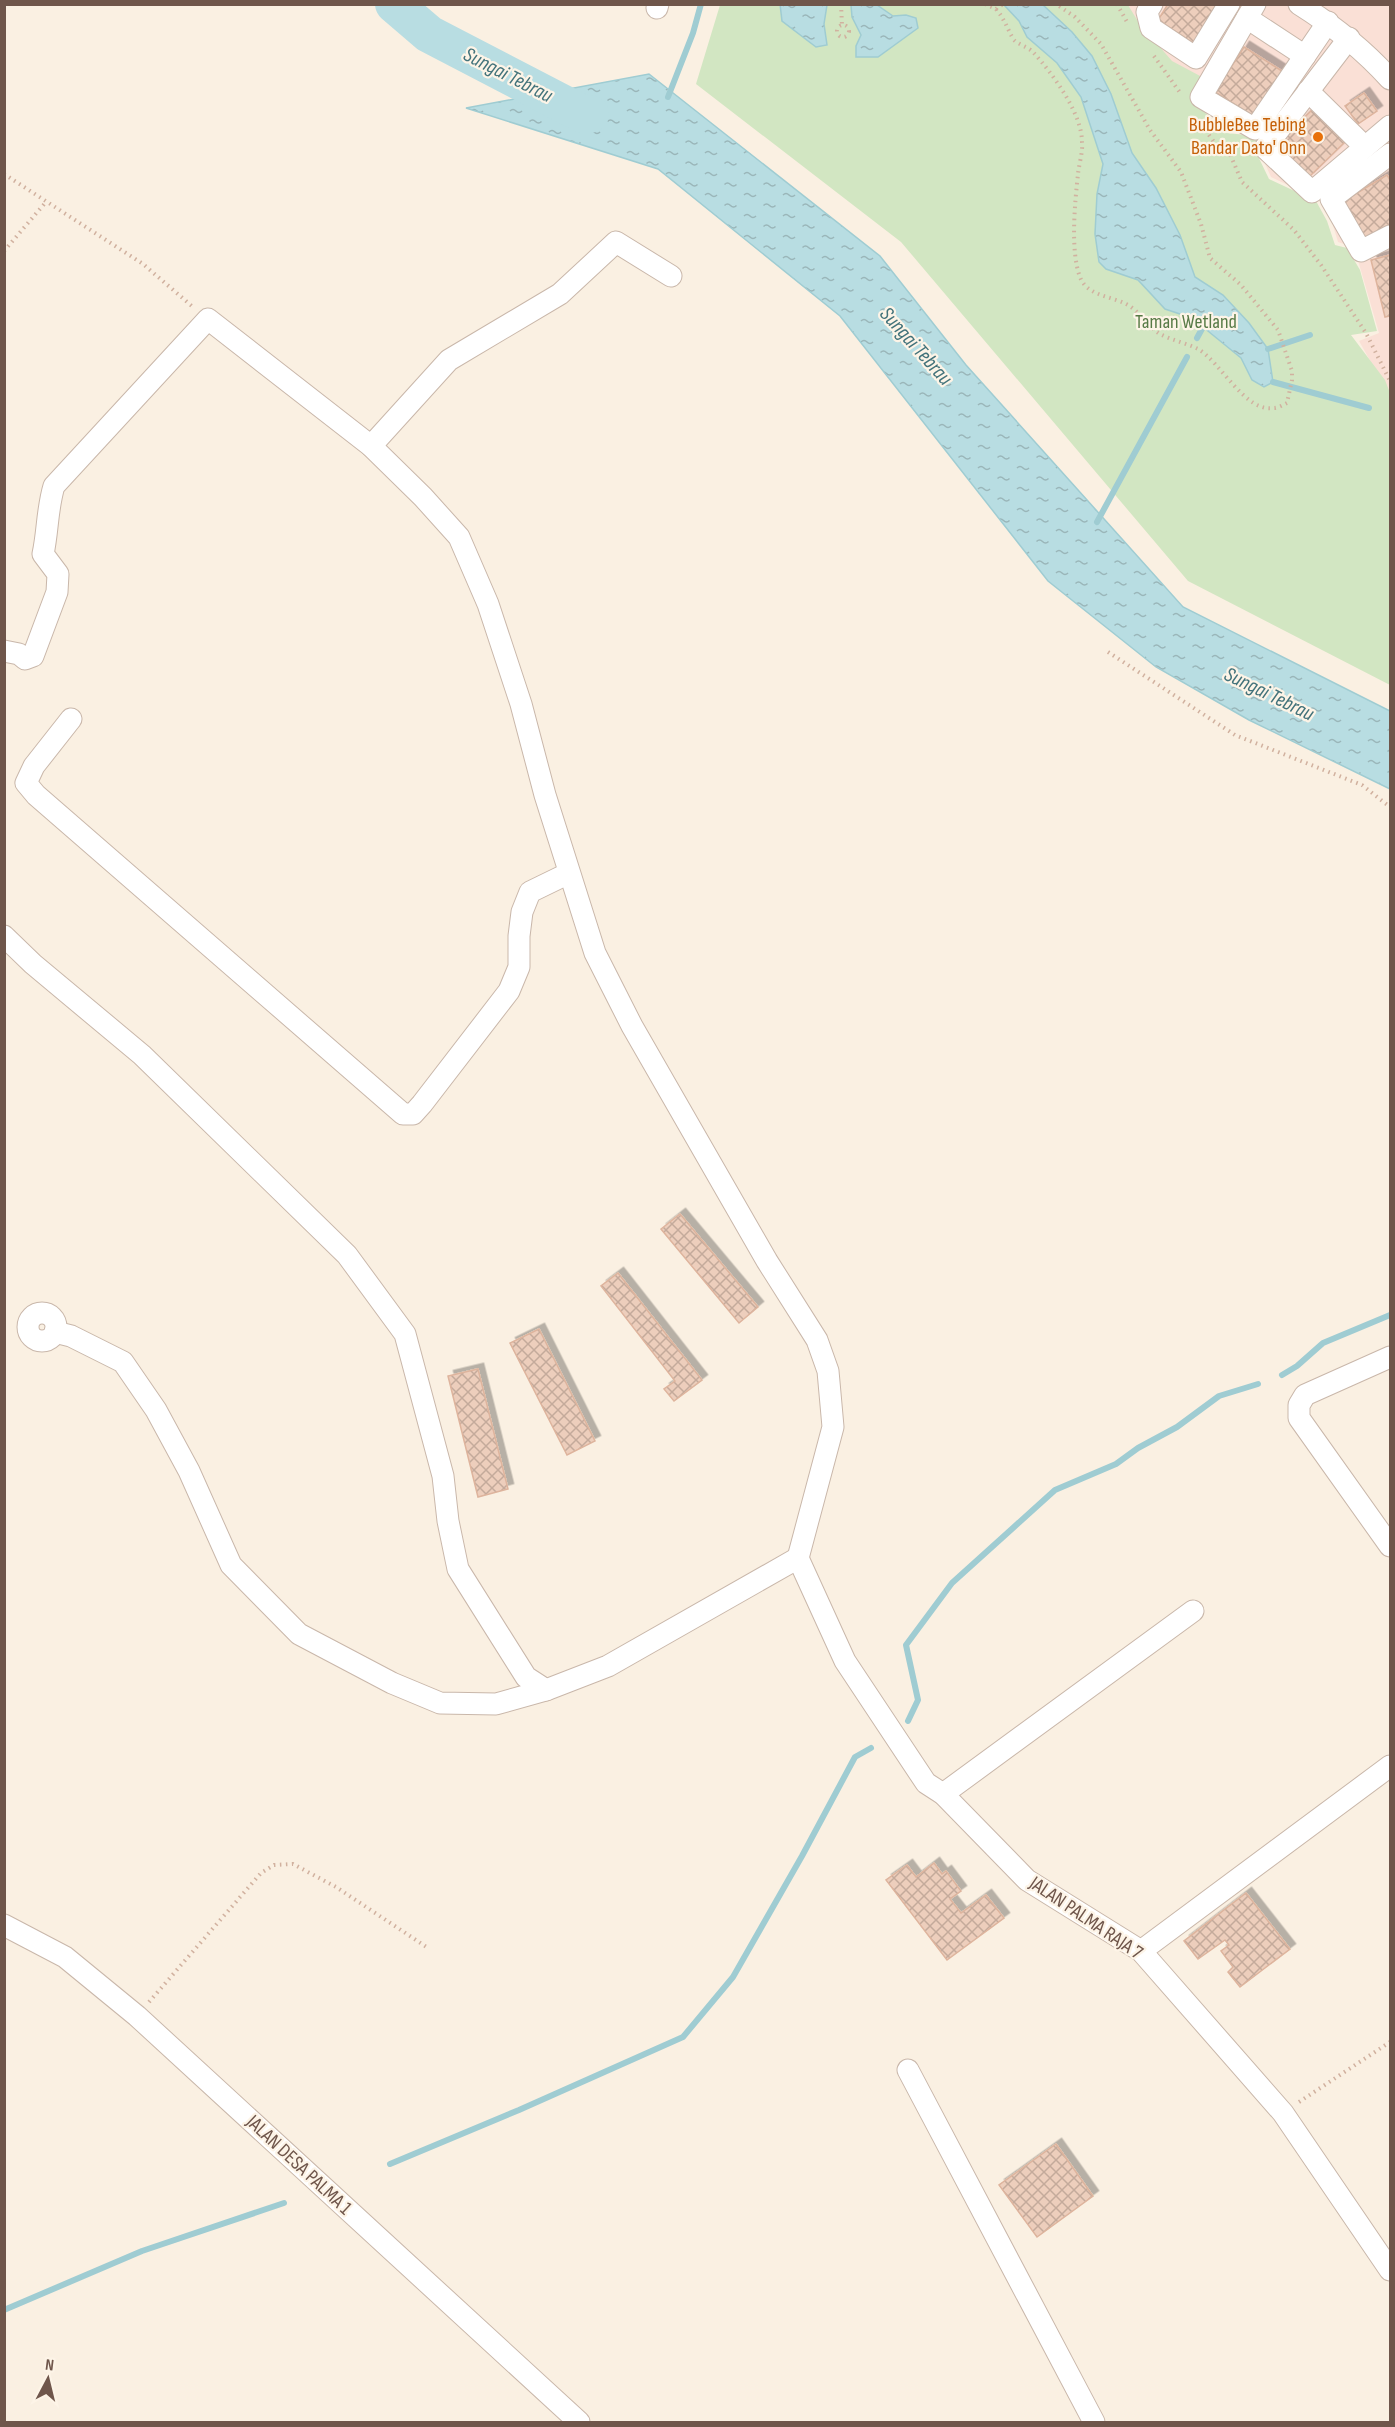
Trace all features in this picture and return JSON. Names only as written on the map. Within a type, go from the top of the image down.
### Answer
[{"type":"street","points":[[1152,4],[1147,12],[1151,28],[1196,58],[1229,4]]},
{"type":"street","points":[[1299,4],[1328,22],[1366,52],[1390,79]]},
{"type":"street","points":[[1305,56],[1251,11],[1201,97],[1255,129],[1305,56],[1328,22]]},
{"type":"street","points":[[1349,38],[1264,148],[1312,192],[1390,126]]},
{"type":"street","points":[[1308,92],[1365,147]]},
{"type":"street","points":[[1390,154],[1331,200],[1361,251],[1390,236]]},
{"type":"street","points":[[371,446],[449,360],[560,294],[624,235],[671,276]]},
{"type":"street","points":[[4,651],[19,654],[25,659],[33,656],[57,592],[58,574],[43,554],[48,508],[54,486],[207,319],[371,446],[423,497],[459,537],[488,604],[521,704],[545,795],[595,953],[632,1026],[767,1261],[817,1340],[828,1371],[833,1427],[798,1558],[608,1666],[546,1690],[496,1704],[440,1703],[392,1683],[299,1634],[231,1566],[189,1471],[156,1410],[123,1362],[71,1336],[55,1332]]},
{"type":"street","points":[[71,719],[34,766],[26,783],[36,795],[404,1114],[413,1114],[422,1104],[509,991],[519,966],[522,912],[530,892],[569,873]]},
{"type":"street","points":[[4,936],[33,964],[142,1055],[347,1255],[405,1334],[443,1476],[448,1521],[458,1569],[526,1677],[546,1690]]},
{"type":"street","points":[[1390,1357],[1305,1395],[1299,1405],[1299,1418],[1390,1545]]},
{"type":"street","name":"JALAN PALMA RAJA 7","points":[[798,1558],[845,1661],[926,1783],[944,1794],[1027,1880],[1141,1951],[1283,2113],[1390,2270]]},
{"type":"street","points":[[944,1794],[1193,1611]]},
{"type":"street","points":[[1141,1951],[1390,1766]]},
{"type":"street","name":"JALAN DESA PALMA 1","points":[[4,1925],[65,1957],[137,2016],[579,2422]]},
{"type":"street","points":[[908,2070],[1094,2422]]},
{"type":"path","points":[[841,4],[842,25]]},
{"type":"path","points":[[985,4],[996,9],[1006,21],[1015,41],[1031,50],[1058,86],[1074,112],[1080,127],[1082,142],[1074,214],[1075,246],[1081,279],[1101,296],[1128,305],[1160,334],[1198,349],[1214,361],[1247,399],[1273,409],[1287,403],[1292,371],[1281,337],[1268,315],[1241,285],[1210,258],[1202,224],[1181,172],[1150,130],[1101,44],[1075,17],[1056,4]]},
{"type":"path","points":[[1117,4],[1128,23]]},
{"type":"path","points":[[996,9],[1002,5]]},
{"type":"path","points":[[1149,49],[1184,98]]},
{"type":"path","points":[[1194,113],[1216,144],[1225,153],[1230,154],[1242,182],[1294,230],[1321,265],[1366,333],[1390,381]]},
{"type":"path","points":[[4,174],[142,264],[207,319]]},
{"type":"path","points":[[4,251],[46,202]]},
{"type":"path","points":[[1108,652],[1234,735],[1362,784],[1390,807]]},
{"type":"path","points":[[137,2016],[261,1873],[274,1865],[293,1864],[327,1883],[428,1948]]},
{"type":"path","points":[[1283,2113],[1390,2042]]},
{"type":"shaded area","points":[[1125,5],[1390,5],[1390,396],[1359,341],[1379,333],[1357,257],[1350,246],[1338,242],[1331,219],[1319,200],[1271,177],[1258,148],[1195,99]]},
{"type":"green space","name":"Taman Wetland","points":[[720,5],[1128,5],[1139,23],[1172,61],[1202,77],[1191,99],[1226,133],[1258,136],[1254,148],[1269,179],[1316,201],[1327,221],[1335,245],[1347,248],[1360,270],[1377,331],[1351,335],[1385,380],[1390,393],[1390,685],[1188,581],[901,242],[696,84]]},
{"type":"water","points":[[780,4],[827,5],[824,24],[827,45],[816,47],[782,21]]},
{"type":"water","points":[[851,5],[877,5],[893,16],[906,15],[916,18],[918,28],[878,57],[856,57],[856,46],[861,35],[852,17]]},
{"type":"water","points":[[1004,5],[1043,5],[1072,32],[1092,56],[1111,94],[1132,153],[1156,188],[1180,235],[1195,277],[1223,295],[1249,323],[1268,349],[1273,382],[1264,387],[1252,380],[1241,358],[1203,327],[1186,316],[1165,309],[1138,280],[1106,269],[1099,262],[1095,234],[1097,194],[1103,164],[1081,97],[1057,63],[1027,37],[1019,21]]},
{"type":"water","points":[[649,74],[880,256],[966,365],[1183,607],[1390,711],[1390,789],[1249,720],[1156,667],[1048,581],[840,316],[658,169],[466,108]]},
{"type":"building","points":[[1168,4],[1222,4],[1196,45],[1158,20]]},
{"type":"building","points":[[1244,47],[1282,71],[1253,116],[1215,92]]},
{"type":"building","points":[[1364,93],[1377,111],[1358,124],[1345,106]]},
{"type":"building","points":[[1314,108],[1346,141],[1308,178],[1276,145]]},
{"type":"building","points":[[1387,175],[1390,180],[1390,225],[1365,240],[1342,202]]},
{"type":"building","points":[[1390,255],[1390,316],[1385,317],[1371,260]]},
{"type":"building","points":[[680,1214],[758,1307],[739,1323],[661,1229]]},
{"type":"building","points":[[618,1273],[702,1380],[674,1401],[664,1389],[675,1381],[601,1286]]},
{"type":"building","points":[[539,1329],[595,1441],[567,1455],[510,1343]]},
{"type":"building","points":[[478,1369],[508,1489],[478,1497],[448,1376]]},
{"type":"building","points":[[934,1863],[942,1874],[946,1871],[961,1891],[950,1899],[961,1913],[986,1895],[1004,1918],[947,1960],[886,1880],[907,1865],[916,1877]]},
{"type":"building","points":[[1246,1893],[1290,1949],[1240,1987],[1228,1972],[1233,1967],[1221,1951],[1229,1945],[1225,1940],[1198,1959],[1184,1941]]},
{"type":"building","points":[[1056,2144],[1093,2196],[1037,2237],[999,2185]]},
{"type":"waterway","name":"Sungai Tebrau","points":[[394,4],[429,34],[583,114],[590,114]]},
{"type":"waterway","points":[[668,97],[693,33],[701,4]]},
{"type":"waterway","points":[[1197,338],[1203,327]]},
{"type":"waterway","points":[[1268,349],[1310,335]]},
{"type":"waterway","points":[[1097,522],[1187,357]]},
{"type":"waterway","points":[[1273,382],[1369,408]]},
{"type":"waterway","points":[[1282,1375],[1297,1366],[1323,1343],[1390,1315]]},
{"type":"waterway","points":[[908,1721],[918,1700],[906,1645],[952,1583],[1055,1490],[1116,1464],[1138,1448],[1177,1427],[1219,1396],[1258,1384]]},
{"type":"waterway","points":[[390,2164],[683,2037],[733,1977],[855,1757],[871,1748]]},
{"type":"waterway","points":[[4,2310],[142,2251],[284,2203]]},
{"type":"place","name":"BubbleBee Tebing Bandar Dato' Onn","points":[[1318,137]]}]
